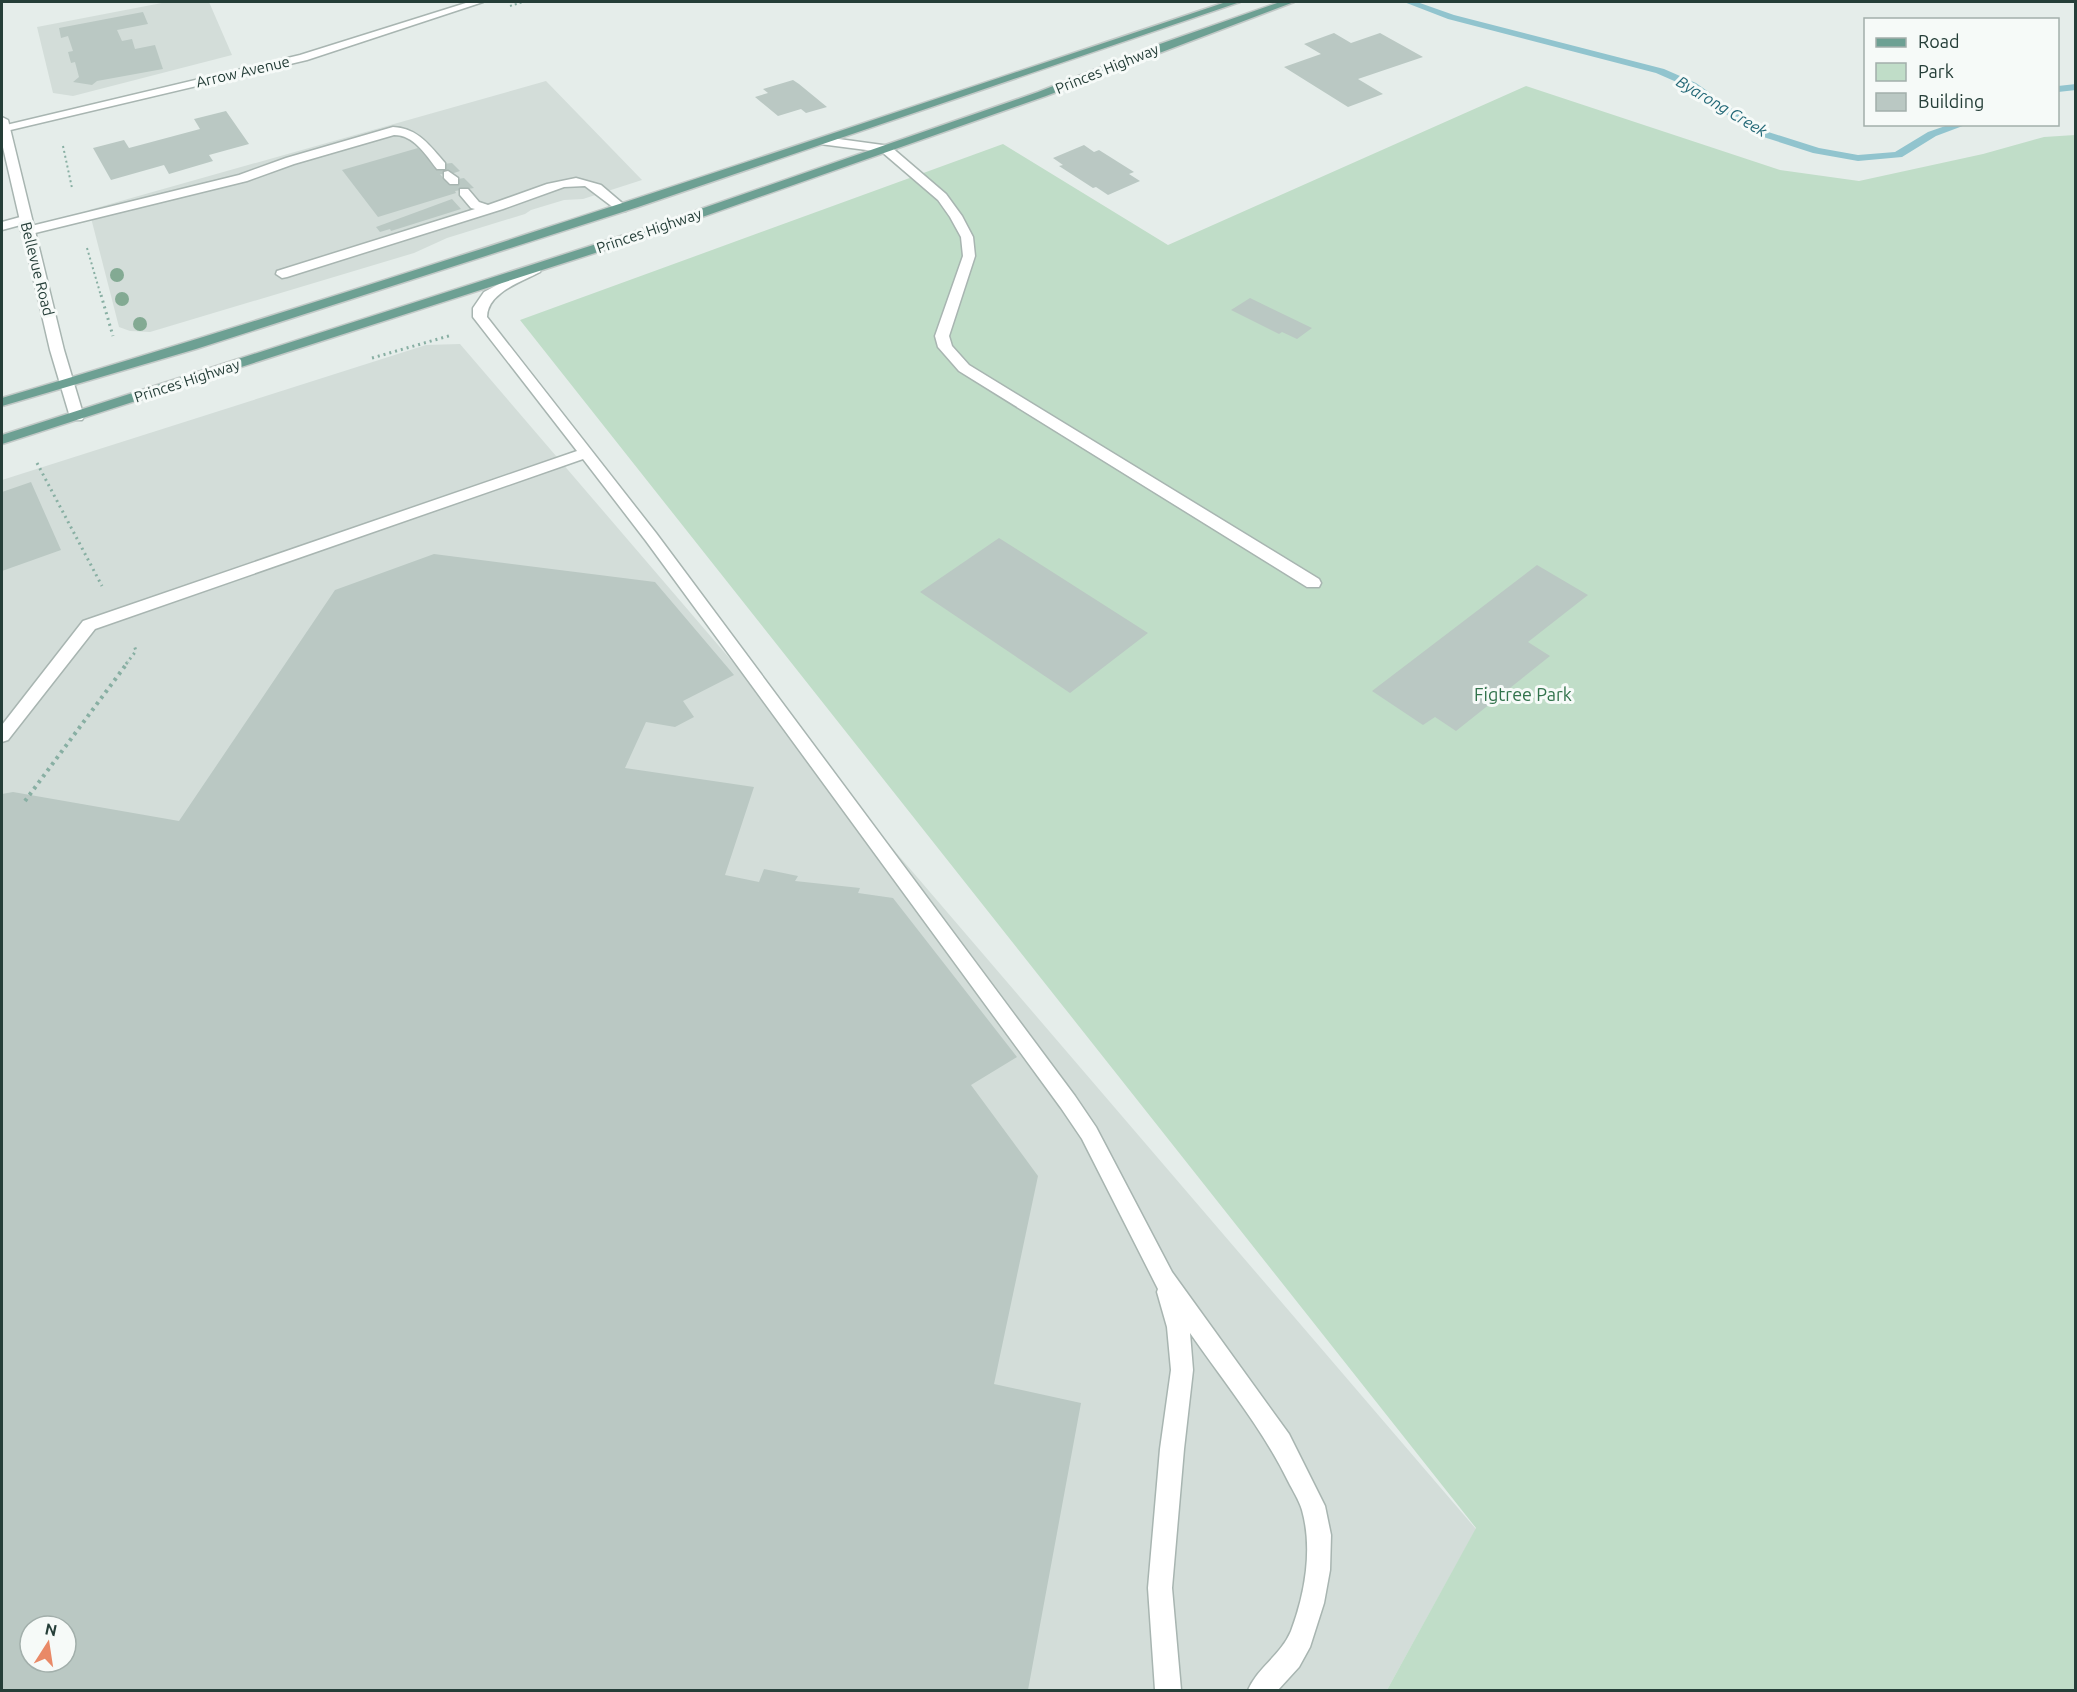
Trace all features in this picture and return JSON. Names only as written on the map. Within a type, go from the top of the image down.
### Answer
[{"type":"main road","name":"Princes Highway","points":[[2,402],[190,346],[622,208],[1235,2]]},
{"type":"main road","name":"Princes Highway","points":[[2,441],[535,269],[1042,94],[1164,46],[1289,2]]},
{"type":"street","name":"Arrow Avenue","points":[[2,124],[303,58],[478,2]]},
{"type":"street","name":"Bellevue Road","points":[[2,124],[65,383],[77,417]]},
{"type":"street","points":[[2,226],[26,226],[243,178],[290,161],[393,131],[406,131],[414,136],[448,174]]},
{"type":"street","points":[[824,141],[886,149],[942,197],[956,216],[967,237],[969,256],[942,336],[945,347],[954,358],[980,379],[1313,583]]},
{"type":"street","points":[[282,274],[574,182],[594,186],[622,208]]},
{"type":"street","points":[[464,192],[480,207],[495,207]]},
{"type":"street","points":[[535,269],[489,295],[480,308],[480,317],[586,453],[1068,1102],[1089,1133],[1164,1279],[1281,1442],[1313,1506],[1319,1535],[1318,1570],[1312,1603],[1301,1638],[1290,1658],[1262,1690]]},
{"type":"street","points":[[2,736],[89,625],[586,453]]},
{"type":"street","points":[[1164,1279],[1178,1327],[1182,1370],[1172,1449],[1160,1588],[1168,1690]]},
{"type":"shaded area","points":[[167,2],[209,2],[232,55],[73,96],[53,93],[37,27]]},
{"type":"shaded area","points":[[546,81],[642,180],[583,199],[564,200],[531,210],[525,214],[447,238],[414,253],[150,332],[130,331],[119,327],[89,210]]},
{"type":"shaded area","points":[[460,344],[1476,1529],[1387,1690],[2,1690],[2,480],[426,345]]},
{"type":"green space","name":"Figtree Park","points":[[1526,86],[1780,170],[1859,181],[1983,154],[2044,137],[2075,135],[2075,1690],[1387,1690],[1476,1528],[520,320],[1003,144],[1168,245]]},
{"type":"building","points":[[143,12],[148,24],[117,30],[122,41],[132,39],[135,49],[155,45],[163,69],[97,81],[92,85],[73,82],[79,77],[75,62],[71,63],[68,52],[73,51],[68,36],[61,38],[59,28]]},
{"type":"building","points":[[1334,33],[1351,43],[1380,33],[1423,57],[1358,79],[1383,94],[1348,107],[1284,67],[1321,54],[1304,44]]},
{"type":"building","points":[[793,80],[827,107],[806,113],[801,109],[778,116],[755,97],[768,93],[763,89]]},
{"type":"building","points":[[226,111],[249,144],[209,155],[213,161],[169,174],[164,165],[111,180],[93,148],[124,140],[129,148],[200,129],[194,119]]},
{"type":"building","points":[[1084,145],[1094,152],[1099,150],[1134,172],[1129,174],[1140,181],[1108,195],[1059,166],[1063,165],[1053,158]]},
{"type":"building","points":[[418,148],[433,165],[452,163],[460,171],[448,175],[440,174],[446,181],[464,178],[474,188],[455,191],[456,193],[378,217],[342,170]]},
{"type":"building","points":[[452,199],[461,209],[391,231],[390,229],[380,232],[376,227]]},
{"type":"building","points":[[1250,298],[1312,328],[1297,339],[1282,332],[1279,334],[1231,310]]},
{"type":"building","points":[[31,482],[61,550],[2,571],[2,492]]},
{"type":"building","points":[[999,538],[1148,633],[1070,693],[920,592]]},
{"type":"building","points":[[434,554],[655,582],[734,675],[683,701],[694,717],[675,727],[646,722],[625,768],[754,787],[725,875],[759,882],[764,869],[798,876],[795,881],[860,888],[858,893],[893,898],[1017,1057],[971,1085],[1038,1176],[994,1384],[1081,1403],[1028,1690],[2,1690],[2,794],[13,792],[179,821],[335,590]]},
{"type":"building","points":[[1537,565],[1588,595],[1528,642],[1550,656],[1456,731],[1435,717],[1423,725],[1372,691]]},
{"type":"waterway","name":"Byarong Creek","points":[[1409,2],[1451,17],[1660,71],[1692,85],[1758,132],[1817,151],[1858,158],[1898,155],[1932,134],[1957,126]]},
{"type":"waterway","name":"Byarong Creek","points":[[2059,89],[2076,87]]}]
